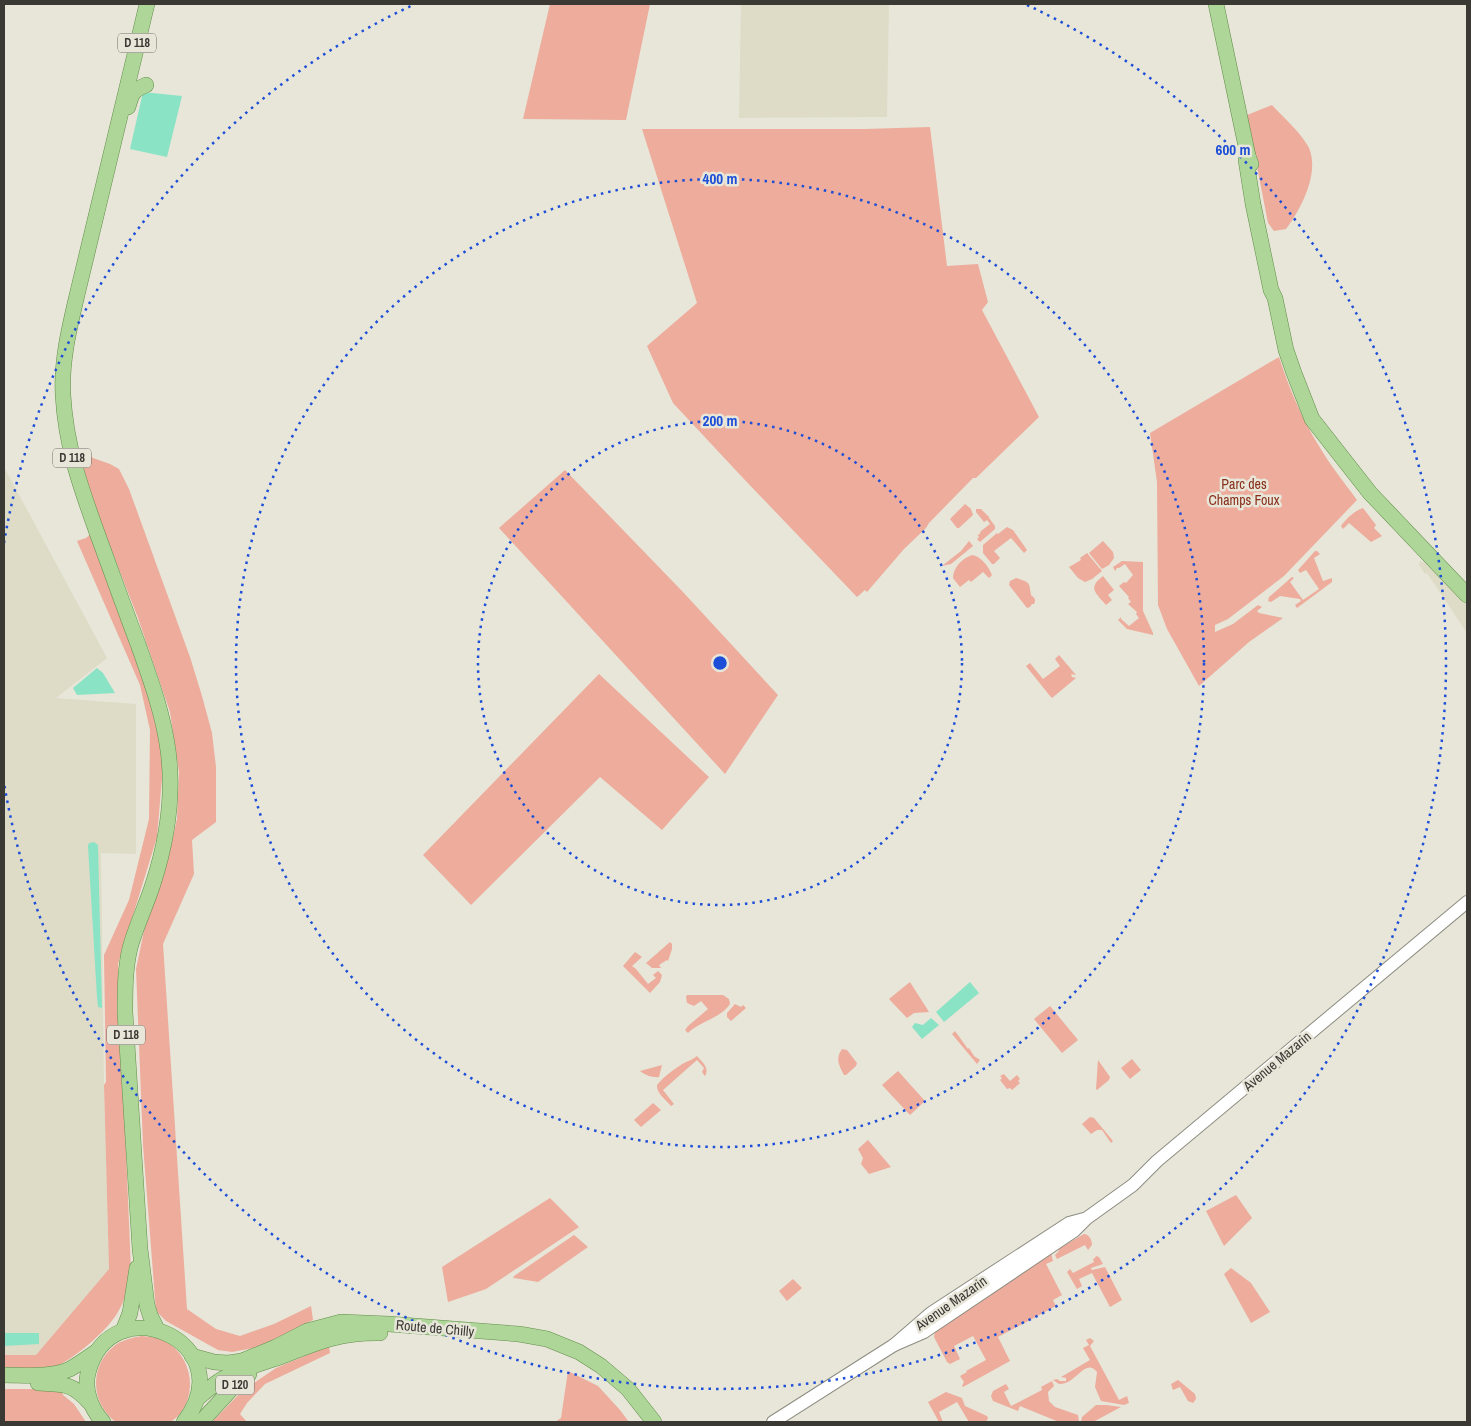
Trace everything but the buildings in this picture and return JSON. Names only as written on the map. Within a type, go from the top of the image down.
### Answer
[{"type":"main road","name":"D 118","points":[[147,4],[141,29],[144,33],[144,39],[135,80],[146,85],[136,89],[132,94],[122,129],[114,140],[69,330],[64,366],[63,393],[68,441],[80,488],[152,683],[168,750],[170,788],[167,827],[153,885],[130,949],[125,976],[125,1012],[140,1249],[147,1305],[157,1329]]},
{"type":"main road","points":[[1216,4],[1267,242],[1276,293],[1275,298]]},
{"type":"main road","points":[[1248,156],[1246,160],[1253,206],[1271,290],[1275,298],[1286,350],[1316,429],[1334,458],[1365,499],[1385,521],[1439,565],[1467,595]]},
{"type":"main road","points":[[1253,206],[1257,210],[1262,233],[1267,242]]},
{"type":"main road","points":[[1312,419],[1356,476],[1421,552]]},
{"type":"main road","points":[[1334,458],[1339,460],[1352,476],[1356,476]]},
{"type":"main road","points":[[1365,499],[1369,498],[1374,504],[1383,508]]},
{"type":"main road","name":"D 118","points":[[124,1331],[130,1313],[140,1249]]},
{"type":"main road","name":"Route de Chilly","points":[[192,1356],[228,1363],[242,1361],[306,1331],[341,1322],[519,1334],[548,1340],[579,1352],[601,1366],[628,1389],[644,1415]]},
{"type":"main road","points":[[4,1375],[60,1373],[70,1369],[97,1351],[109,1339],[124,1331],[140,1328],[157,1329],[171,1335],[183,1344],[192,1356],[198,1369],[200,1383],[198,1398],[192,1412],[184,1422]]},
{"type":"main road","name":"Route de Chilly","points":[[198,1398],[220,1381],[252,1366],[336,1336],[360,1333],[454,1337],[523,1342],[550,1349],[590,1367],[614,1385],[644,1415],[654,1422]]},
{"type":"main road","points":[[90,1403],[87,1390],[88,1376],[91,1363],[97,1351]]},
{"type":"main road","name":"D 120","points":[[201,1422],[234,1386],[277,1358]]},
{"type":"main road","points":[[4,1382],[62,1384],[80,1392],[103,1422]]},
{"type":"street","name":"Avenue Mazarin","points":[[773,1422],[894,1345],[931,1313],[1069,1223],[1087,1218],[1133,1185],[1157,1161],[1467,902]]},
{"type":"street","points":[[644,1415],[661,1422]]},
{"type":"shaded area","points":[[741,4],[889,4],[887,117],[739,118]]},
{"type":"shaded area","points":[[143,92],[182,96],[167,157],[130,149]]},
{"type":"shaded area","points":[[4,467],[107,658],[56,698],[136,704],[136,854],[101,853],[109,1269],[36,1355],[4,1355]]},
{"type":"shaded area","points":[[1420,561],[1438,572],[1467,604],[1467,633],[1427,573],[1425,574],[1419,565]]},
{"type":"shaded area","points":[[97,668],[103,673],[115,693],[77,695],[73,688]]},
{"type":"shaded area","points":[[94,842],[98,845],[102,1008],[98,1007],[97,997],[88,846],[89,843]]},
{"type":"shaded area","points":[[970,982],[979,993],[944,1022],[936,1012]]},
{"type":"shaded area","points":[[931,1018],[939,1025],[922,1039],[912,1027],[915,1023],[923,1025]]},
{"type":"shaded area","points":[[4,1333],[39,1333],[39,1344],[4,1346]]},
{"type":"green space","points":[[550,4],[650,4],[626,120],[523,119]]},
{"type":"green space","points":[[1272,105],[1296,130],[1308,146],[1312,167],[1311,178],[1298,211],[1286,229],[1274,231],[1268,223],[1247,115]]},
{"type":"green space","points":[[930,127],[947,266],[978,264],[988,302],[982,310],[1039,417],[976,478],[973,478],[904,549],[867,592],[865,590],[857,597],[673,403],[647,346],[697,303],[642,129],[865,129]]},
{"type":"green space","name":"Parc des Champs Foux","points":[[1279,357],[1292,392],[1313,436],[1357,500],[1284,576],[1228,619],[1215,625],[1215,632],[1233,624],[1258,605],[1262,607],[1257,611],[1259,613],[1283,618],[1249,642],[1199,686],[1167,629],[1158,605],[1157,482],[1150,433]]},
{"type":"green space","points":[[87,452],[93,458],[119,469],[129,489],[190,657],[212,733],[216,767],[216,822],[192,840],[194,874],[163,944],[187,1309],[216,1329],[240,1336],[274,1324],[311,1306],[313,1320],[259,1347],[232,1352],[218,1350],[166,1321],[156,1311],[143,1145],[136,969],[144,931],[170,850],[177,819],[179,772],[170,712],[138,618],[87,487],[78,457]]},
{"type":"green space","points":[[565,470],[682,591],[778,695],[725,774],[499,528]]},
{"type":"green space","points":[[965,504],[971,509],[973,515],[957,528],[950,519]]},
{"type":"green space","points":[[1363,508],[1376,525],[1374,528],[1382,536],[1371,542],[1349,523],[1343,529],[1341,526],[1351,515]]},
{"type":"green space","points":[[976,509],[981,509],[995,526],[995,529],[980,542],[977,539],[979,537],[977,534],[979,535],[990,524],[987,520],[984,522],[976,512]]},
{"type":"green space","points":[[1007,527],[1013,530],[1027,550],[1024,553],[1011,538],[994,551],[1000,558],[992,564],[983,553],[983,545]]},
{"type":"green space","points":[[92,533],[158,718],[164,755],[157,837],[118,964],[131,1270],[127,1291],[114,1318],[98,1336],[78,1353],[59,1365],[46,1370],[4,1371],[4,1355],[36,1355],[109,1269],[104,1085],[106,1082],[104,955],[129,900],[149,819],[150,730],[140,685],[77,541],[86,538]]},
{"type":"green space","points":[[969,541],[973,546],[951,564],[942,566],[961,551]]},
{"type":"green space","points":[[1103,541],[1113,552],[1114,558],[1109,565],[1102,569],[1089,553]]},
{"type":"green space","points":[[1315,551],[1320,554],[1314,558],[1323,581],[1332,578],[1332,582],[1297,608],[1295,605],[1301,601],[1300,599],[1280,596],[1271,602],[1268,601],[1269,597],[1292,577],[1294,578],[1290,582],[1303,600],[1319,589],[1306,570],[1300,573],[1298,570]]},
{"type":"green space","points":[[1087,553],[1102,571],[1085,582],[1078,578],[1069,567],[1081,560],[1080,558]]},
{"type":"green space","points":[[972,555],[979,557],[984,562],[992,575],[989,578],[983,572],[971,582],[969,580],[960,587],[953,578],[953,574],[965,558]]},
{"type":"green space","points":[[1122,561],[1143,562],[1143,611],[1153,635],[1127,629],[1118,620],[1121,617],[1129,626],[1139,618],[1136,614],[1137,612],[1128,604],[1131,602],[1129,597],[1119,586],[1124,582],[1126,583],[1133,575],[1125,564],[1115,571],[1113,567]]},
{"type":"green space","points":[[1103,576],[1114,590],[1108,595],[1112,600],[1106,605],[1096,594],[1094,587]]},
{"type":"green space","points":[[1016,578],[1029,585],[1031,595],[1035,600],[1034,604],[1030,607],[1027,608],[1009,585],[1010,581]]},
{"type":"green space","points":[[1059,655],[1076,675],[1071,674],[1072,677],[1076,678],[1052,698],[1026,666],[1030,663],[1043,679],[1060,666],[1055,659]]},
{"type":"green space","points":[[599,674],[709,777],[662,830],[600,777],[471,905],[423,855]]},
{"type":"green space","points":[[670,942],[672,949],[668,961],[659,965],[661,968],[652,968],[646,963]]},
{"type":"green space","points":[[635,952],[642,957],[632,966],[648,984],[656,978],[653,975],[658,971],[662,975],[660,982],[650,993],[623,966]]},
{"type":"green space","points":[[910,982],[929,1012],[914,1013],[907,1018],[889,999]]},
{"type":"green space","points":[[687,995],[723,995],[729,999],[730,1004],[721,1013],[698,1025],[688,1033],[685,1030],[688,1026],[708,1009],[701,1001],[694,1006],[687,1003]]},
{"type":"green space","points":[[735,1004],[741,1007],[743,1005],[746,1008],[731,1021],[727,1017],[727,1013]]},
{"type":"green space","points":[[1050,1006],[1078,1040],[1062,1053],[1034,1019]]},
{"type":"green space","points":[[955,1031],[974,1056],[980,1060],[977,1064],[952,1034]]},
{"type":"green space","points":[[842,1049],[847,1050],[857,1063],[846,1075],[844,1075],[839,1062]]},
{"type":"green space","points":[[697,1056],[707,1070],[705,1076],[702,1072],[704,1068],[697,1060],[663,1090],[674,1104],[671,1106],[660,1094],[657,1085],[675,1069]]},
{"type":"green space","points":[[1132,1059],[1141,1070],[1130,1079],[1121,1068]]},
{"type":"green space","points":[[1098,1060],[1110,1077],[1097,1090],[1096,1089]]},
{"type":"green space","points":[[662,1065],[659,1077],[649,1076],[640,1071]]},
{"type":"green space","points":[[898,1071],[925,1101],[910,1115],[882,1085]]},
{"type":"green space","points":[[1004,1074],[1010,1081],[1017,1075],[1020,1083],[1012,1090],[1010,1088],[1007,1089],[1000,1080],[1002,1078],[1000,1076]]},
{"type":"green space","points":[[653,1103],[661,1110],[641,1127],[634,1120]]},
{"type":"green space","points":[[1090,1117],[1094,1118],[1113,1141],[1111,1143],[1102,1130],[1097,1130],[1091,1134],[1082,1124]]},
{"type":"green space","points":[[868,1140],[891,1167],[869,1174],[861,1164],[863,1158],[858,1149]]},
{"type":"green space","points":[[1236,1195],[1252,1218],[1224,1246],[1206,1211]]},
{"type":"green space","points":[[550,1198],[579,1227],[486,1289],[448,1302],[442,1267]]},
{"type":"green space","points":[[1084,1234],[1089,1236],[1092,1245],[1088,1250],[1085,1245],[1057,1259],[1055,1255],[1059,1251],[1058,1249]]},
{"type":"green space","points":[[574,1235],[588,1247],[538,1282],[513,1279],[514,1276]]},
{"type":"green space","points":[[1051,1253],[1053,1261],[1046,1264],[1062,1295],[1053,1300],[1056,1306],[998,1337],[1010,1361],[963,1387],[964,1382],[960,1376],[986,1360],[973,1336],[954,1346],[960,1359],[950,1364],[947,1362],[934,1337],[935,1332]]},
{"type":"green space","points":[[1096,1256],[1099,1257],[1103,1264],[1091,1268],[1092,1270],[1105,1267],[1122,1300],[1110,1307],[1092,1273],[1079,1279],[1082,1286],[1077,1289],[1067,1272],[1070,1269],[1073,1273],[1094,1262],[1093,1259]]},
{"type":"green space","points":[[1231,1268],[1251,1283],[1270,1312],[1251,1323],[1224,1274]]},
{"type":"green space","points":[[793,1279],[802,1288],[787,1301],[779,1291]]},
{"type":"green space","points":[[142,1336],[157,1338],[168,1343],[178,1352],[188,1369],[190,1388],[185,1407],[171,1422],[116,1422],[102,1406],[98,1396],[97,1375],[105,1355],[119,1343]]},
{"type":"green space","points":[[1090,1338],[1094,1341],[1090,1346],[1119,1400],[1127,1396],[1129,1403],[1124,1405],[1101,1401],[1095,1387],[1097,1372],[1093,1368],[1084,1369],[1065,1383],[1059,1384],[1053,1380],[1066,1381],[1066,1378],[1061,1377],[1090,1360],[1083,1348],[1089,1345],[1086,1340]]},
{"type":"green space","points":[[329,1346],[330,1353],[265,1384],[247,1403],[240,1414],[247,1422],[212,1422],[242,1391],[276,1368]]},
{"type":"green space","points":[[568,1371],[598,1386],[629,1422],[555,1422],[561,1418]]},
{"type":"green space","points":[[1178,1380],[1195,1394],[1196,1399],[1193,1403],[1188,1401],[1180,1387],[1173,1390],[1171,1384]]},
{"type":"green space","points":[[1052,1381],[1054,1386],[1048,1392],[1049,1401],[1055,1407],[1078,1415],[1079,1422],[1059,1422],[1020,1406],[1018,1411],[993,1401],[991,1396],[993,1391],[1006,1384],[1009,1389],[1004,1392],[1011,1406],[1042,1390],[1041,1387]]},
{"type":"green space","points":[[4,1389],[54,1389],[62,1391],[63,1395],[74,1404],[86,1422],[4,1422]]},
{"type":"green space","points":[[946,1392],[962,1398],[965,1406],[987,1416],[986,1422],[969,1422],[957,1402],[939,1412],[943,1422],[939,1422],[928,1402]]},
{"type":"green space","points":[[1096,1405],[1121,1407],[1093,1422],[1081,1422],[1082,1417]]}]
